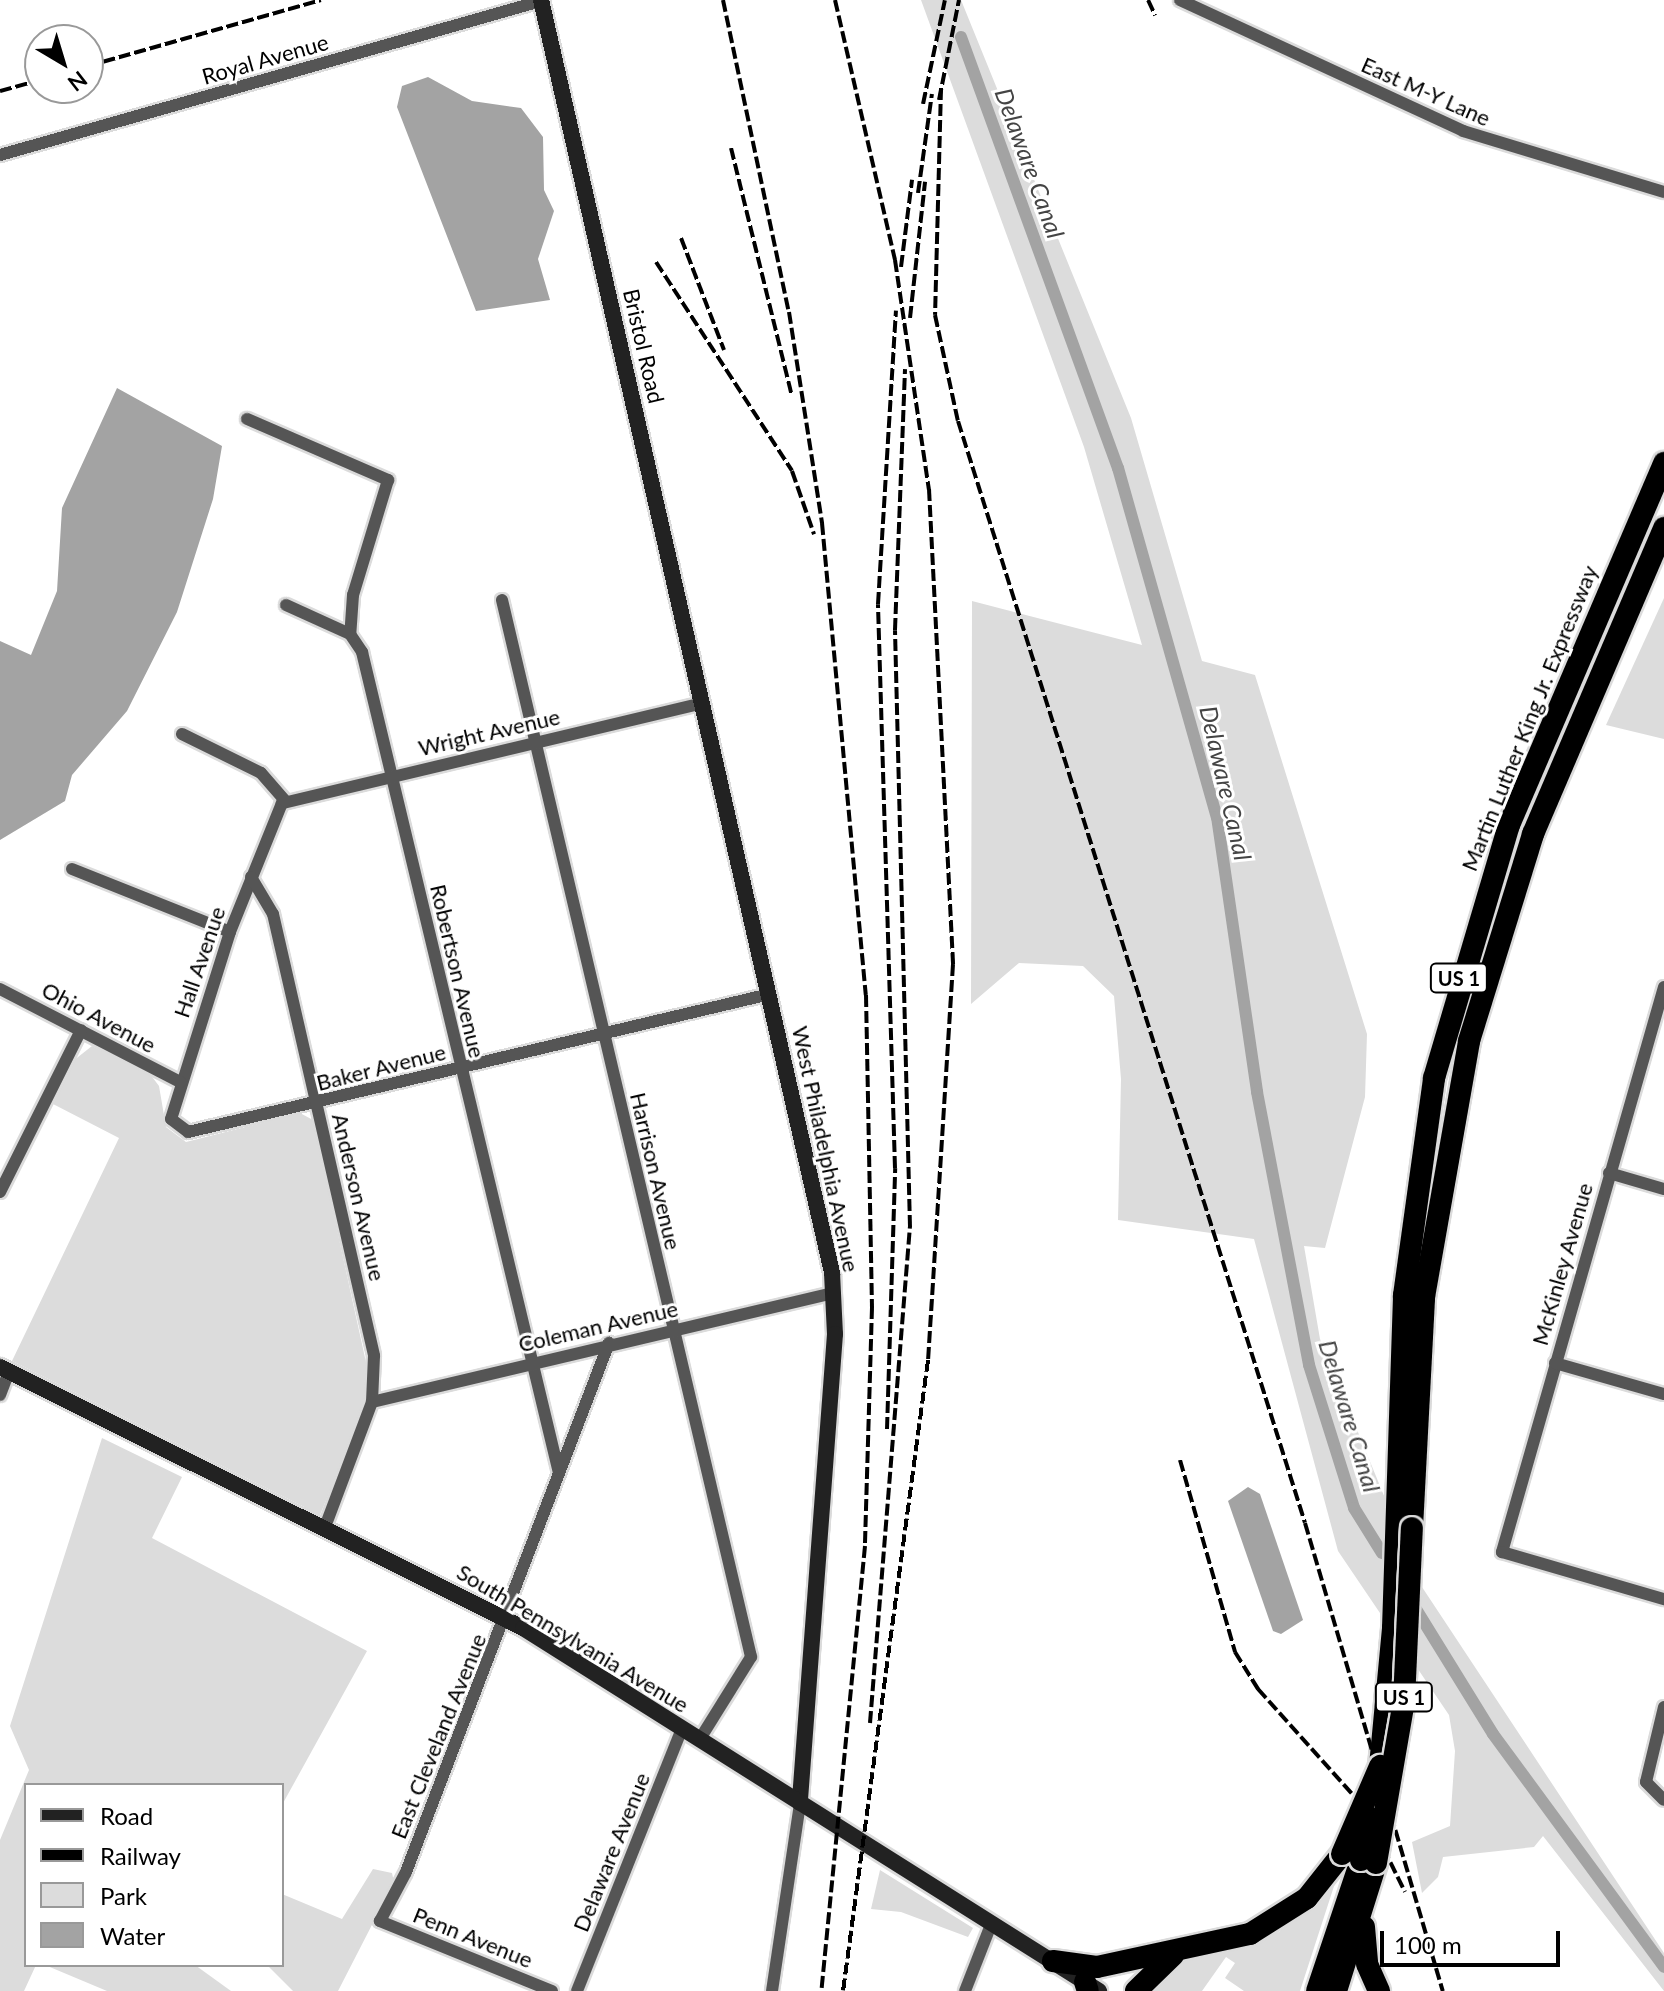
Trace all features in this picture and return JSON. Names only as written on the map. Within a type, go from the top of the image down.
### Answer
[{"type":"highway","name":"Martin Luther King Jr. Expressway","points":[[1317,1991],[1402,1724],[1407,1251],[1444,1035],[1509,825],[1664,463]]},
{"type":"highway","name":"Martin Luther King Jr. Expressway","points":[[1336,1991],[1369,1891],[1360,1859],[1380,1766],[1424,1297],[1469,1041],[1533,834],[1664,528]]},
{"type":"highway","points":[[1053,1961],[1097,1967],[1174,1954],[1280,1919],[1360,1859]]},
{"type":"highway","points":[[1369,1891],[1364,1952],[1379,1991]]},
{"type":"highway","points":[[1136,1991],[1174,1954]]},
{"type":"main road","name":"Bristol Road","points":[[541,0],[703,703]]},
{"type":"main road","name":"West Philadelphia Avenue","points":[[703,703],[834,1293],[800,1803]]},
{"type":"main road","name":"South Pennsylvania Avenue","points":[[5,1369],[505,1620],[992,1922],[1091,1988]]},
{"type":"street","name":"Royal Avenue","points":[[0,155],[541,0]]},
{"type":"street","name":"East M-Y Lane","points":[[1180,0],[1463,131],[1664,192]]},
{"type":"street","name":"Robertson Avenue","points":[[247,419],[388,482],[353,595],[350,634],[362,652],[559,1473]]},
{"type":"street","name":"Harrison Avenue","points":[[502,600],[751,1657],[700,1739]]},
{"type":"street","points":[[286,605],[350,634]]},
{"type":"street","name":"Wright Avenue","points":[[285,801],[703,703]]},
{"type":"street","points":[[182,734],[261,773],[285,801]]},
{"type":"street","name":"Hall Avenue","points":[[188,1132],[171,1119],[180,1082],[230,932],[285,801]]},
{"type":"street","points":[[72,869],[230,932]]},
{"type":"street","name":"Anderson Avenue","points":[[251,877],[273,914],[374,1356],[372,1402],[325,1527]]},
{"type":"street","name":"McKinley Avenue","points":[[1664,987],[1502,1552],[1664,1599]]},
{"type":"street","name":"Ohio Avenue","points":[[0,989],[180,1082]]},
{"type":"street","name":"Baker Avenue","points":[[188,1132],[770,994]]},
{"type":"street","points":[[0,1192],[81,1030]]},
{"type":"street","points":[[1609,1173],[1664,1189]]},
{"type":"street","name":"Coleman Avenue","points":[[372,1402],[609,1343],[834,1293]]},
{"type":"street","name":"East Cleveland Avenue","points":[[380,1920],[505,1620],[609,1343]]},
{"type":"street","points":[[1555,1363],[1664,1394]]},
{"type":"street","points":[[0,1395],[5,1369]]},
{"type":"street","points":[[1658,1798],[1646,1774],[1664,1707]]},
{"type":"street","name":"Delaware Avenue","points":[[577,1991],[682,1728]]},
{"type":"street","points":[[772,1991],[800,1803]]},
{"type":"street","name":"Penn Avenue","points":[[380,1920],[552,1991]]},
{"type":"street","points":[[965,1991],[992,1922]]},
{"type":"green space","points":[[921,0],[961,0],[1131,418],[1202,661],[1255,675],[1367,1034],[1365,1097],[1325,1248],[1304,1246],[1320,1339],[1420,1584],[1664,1953],[1664,1991],[1543,1836],[1534,1847],[1443,1857],[1438,1877],[1422,1893],[1412,1842],[1450,1826],[1455,1751],[1449,1715],[1338,1551],[1254,1239],[1118,1220],[1121,1079],[1114,996],[1083,966],[1019,963],[971,1004],[972,601],[1142,645],[1084,447]]},
{"type":"green space","points":[[1664,598],[1664,739],[1606,725]]},
{"type":"green space","points":[[92,1046],[150,1074],[159,1086],[166,1127],[186,1142],[300,1113],[313,1120],[369,1376],[365,1406],[320,1515],[12,1361],[119,1138],[53,1104],[73,1061]]},
{"type":"green space","points":[[102,1438],[182,1477],[152,1538],[367,1651],[284,1801],[284,1783],[24,1783],[24,1967],[35,1967],[24,1991],[0,1991],[0,1840],[29,1770],[10,1726]]},
{"type":"green space","points":[[373,1869],[392,1873],[394,1882],[338,1991],[293,1991],[269,1967],[284,1967],[284,1895],[342,1919]]},
{"type":"green space","points":[[880,1870],[973,1928],[968,1937],[901,1912],[871,1909]]},
{"type":"green space","points":[[1336,1880],[1300,1991],[1244,1991],[1225,1978],[1235,1963],[1226,1957],[1202,1991],[1146,1991],[1167,1966],[1279,1932]]},
{"type":"green space","points":[[50,1967],[198,1967],[231,1991],[107,1991]]},
{"type":"water","points":[[428,77],[472,101],[521,108],[543,137],[544,190],[554,211],[538,259],[550,300],[476,311],[397,107],[402,86]]},
{"type":"water","points":[[117,388],[222,446],[213,499],[177,612],[127,711],[72,775],[65,801],[0,840],[0,641],[31,655],[57,591],[62,508]]},
{"type":"water","points":[[1248,1487],[1260,1494],[1303,1620],[1281,1634],[1273,1631],[1228,1501]]},
{"type":"waterway","name":"Delaware Canal","points":[[961,37],[1118,468],[1217,817],[1257,1092],[1309,1365],[1354,1508],[1382,1553]]},
{"type":"waterway","name":"Delaware Canal","points":[[1414,1606],[1493,1734],[1664,1967]]},
{"type":"railway","points":[[104,61],[321,0]]},
{"type":"railway","points":[[723,0],[789,312],[822,523],[866,995],[872,1307],[865,1546],[821,1991]]},
{"type":"railway","points":[[835,0],[895,260],[929,489],[953,964],[928,1360],[843,1991]]},
{"type":"railway","points":[[923,104],[945,0]]},
{"type":"railway","points":[[939,100],[959,0]]},
{"type":"railway","points":[[1148,0],[1155,15]]},
{"type":"railway","points":[[0,91],[24,84]]},
{"type":"railway","points":[[941,88],[935,315],[958,421],[1305,1523],[1443,1991]]},
{"type":"railway","points":[[918,193],[932,94]]},
{"type":"railway","points":[[731,148],[792,396]]},
{"type":"railway","points":[[901,267],[912,180]]},
{"type":"railway","points":[[910,318],[925,182]]},
{"type":"railway","points":[[681,238],[724,350]]},
{"type":"railway","points":[[656,262],[792,471],[814,534]]},
{"type":"railway","points":[[887,1429],[895,1168],[878,604],[896,311]]},
{"type":"railway","points":[[870,1723],[910,1227],[895,630],[905,369]]},
{"type":"railway","points":[[1180,1460],[1235,1652],[1258,1689],[1362,1805],[1405,1892]]}]
